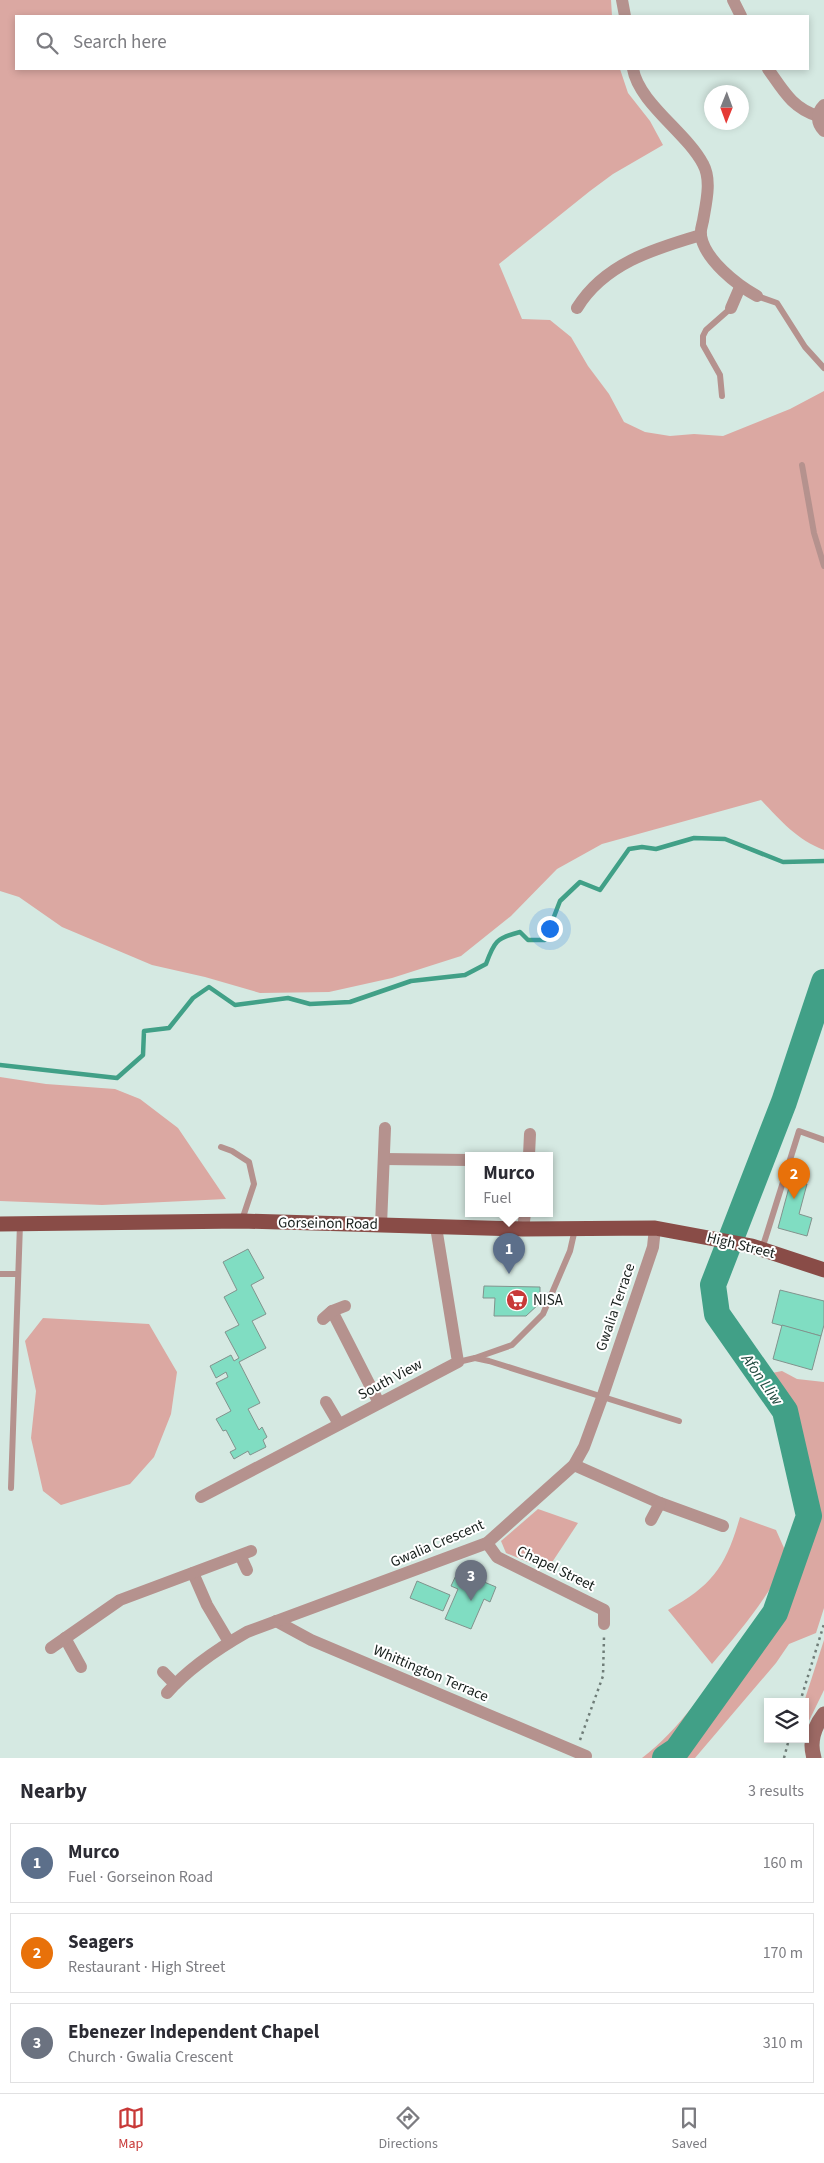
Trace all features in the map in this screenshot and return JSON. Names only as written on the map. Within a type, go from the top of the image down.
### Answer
[{"type":"main road","name":"Gorseinon Road","points":[[0,1224],[242,1222],[523,1229],[655,1228]]},
{"type":"main road","name":"High Street","points":[[655,1228],[757,1247],[824,1270]]},
{"type":"street","points":[[622,0],[625,15]]},
{"type":"street","points":[[733,0],[740,15]]},
{"type":"street","points":[[633,70],[634,76],[651,102],[692,147],[704,165],[708,190],[700,235],[712,259],[740,287],[757,296]]},
{"type":"street","points":[[769,70],[790,100],[804,111],[821,110],[819,124],[824,131]]},
{"type":"street","points":[[577,308],[582,290],[624,262],[657,247],[700,235]]},
{"type":"street","points":[[730,308],[740,287]]},
{"type":"street","points":[[381,1225],[385,1128]]},
{"type":"street","points":[[529,1152],[530,1134]]},
{"type":"street","points":[[384,1159],[465,1160]]},
{"type":"street","points":[[523,1229],[524,1217]]},
{"type":"street","points":[[436,1227],[458,1362]]},
{"type":"street","name":"Gwalia Terrace","points":[[603,1395],[652,1247],[655,1228]]},
{"type":"street","points":[[345,1306],[327,1315],[379,1403]]},
{"type":"street","name":"South View","points":[[201,1497],[214,1483],[339,1424],[458,1362]]},
{"type":"street","name":"Gwalia Crescent","points":[[163,1672],[171,1688],[229,1642],[247,1632],[487,1543],[574,1465],[584,1447],[603,1395]]},
{"type":"street","points":[[326,1402],[339,1424]]},
{"type":"street","points":[[574,1465],[660,1503],[723,1526]]},
{"type":"street","points":[[651,1520],[660,1503]]},
{"type":"street","name":"Chapel Street","points":[[487,1543],[497,1557],[604,1610],[604,1624]]},
{"type":"street","points":[[51,1648],[120,1600],[246,1554],[247,1570]]},
{"type":"street","points":[[193,1573],[207,1605],[229,1642]]},
{"type":"street","name":"Whittington Terrace","points":[[276,1621],[311,1640],[578,1755]]},
{"type":"street","points":[[65,1638],[81,1667]]},
{"type":"street","points":[[814,1758],[812,1741],[823,1715]]},
{"type":"lane","points":[[757,296],[777,303],[805,347],[824,368]]},
{"type":"lane","points":[[722,396],[720,375],[702,345],[706,330],[730,308]]},
{"type":"lane","points":[[802,465],[814,533],[824,566]]},
{"type":"lane","points":[[757,1247],[799,1131],[824,1140]]},
{"type":"lane","points":[[220,1147],[232,1151],[249,1162],[254,1184],[242,1222]]},
{"type":"lane","points":[[11,1488],[20,1224]]},
{"type":"lane","points":[[458,1362],[475,1358],[512,1344],[543,1314],[570,1251],[574,1229]]},
{"type":"lane","points":[[0,1274],[18,1274]]},
{"type":"lane","points":[[475,1358],[603,1395],[679,1421]]},
{"type":"path","points":[[578,1755],[603,1676],[604,1624]]},
{"type":"path","points":[[801,1698],[824,1624]]},
{"type":"path","points":[[784,1758],[788,1743]]},
{"type":"shaded area","points":[[0,0],[611,0],[612,15],[15,15],[15,70],[620,70],[628,93],[650,121],[663,145],[613,174],[499,264],[522,319],[550,320],[571,337],[588,366],[609,394],[624,422],[645,432],[670,436],[694,434],[723,436],[790,409],[824,391],[824,850],[797,835],[761,800],[602,844],[557,869],[511,916],[461,956],[392,978],[329,992],[260,993],[205,977],[152,965],[62,927],[19,897],[0,891]]},
{"type":"shaded area","points":[[0,1077],[46,1084],[115,1089],[140,1099],[178,1128],[226,1199],[102,1205],[0,1201]]},
{"type":"shaded area","points":[[43,1318],[149,1324],[177,1372],[171,1414],[154,1457],[130,1484],[61,1505],[43,1491],[31,1438],[36,1391],[25,1341]]},
{"type":"shaded area","points":[[782,1371],[797,1379],[824,1382],[824,1608],[816,1633],[789,1644],[776,1663],[695,1758],[642,1758],[656,1747],[680,1722],[737,1646],[772,1606],[790,1579],[804,1548],[812,1516],[811,1475],[796,1410],[773,1380],[772,1373]]},
{"type":"shaded area","points":[[538,1509],[578,1523],[547,1570],[506,1553],[501,1541]]},
{"type":"shaded area","points":[[740,1517],[776,1530],[788,1557],[753,1613],[712,1664],[668,1610],[696,1592],[716,1572],[729,1549]]},
{"type":"shaded area","points":[[824,1640],[824,1690],[809,1721],[809,1698],[805,1698]]},
{"type":"building","points":[[791,1180],[807,1184],[799,1214],[812,1218],[807,1236],[778,1228]]},
{"type":"building","points":[[248,1249],[264,1278],[251,1285],[266,1314],[252,1321],[266,1348],[239,1362],[260,1403],[248,1409],[259,1430],[262,1427],[267,1437],[263,1440],[266,1447],[250,1455],[248,1451],[234,1459],[230,1452],[236,1449],[226,1430],[223,1431],[216,1419],[231,1411],[216,1383],[228,1377],[226,1372],[216,1378],[210,1366],[231,1355],[234,1361],[239,1358],[225,1332],[239,1325],[224,1297],[237,1290],[223,1262]]},
{"type":"building","name":"NISA","points":[[484,1286],[540,1287],[540,1303],[526,1316],[494,1316],[495,1298],[483,1298]]},
{"type":"building","points":[[780,1290],[824,1301],[824,1325],[821,1336],[772,1323]]},
{"type":"building","points":[[782,1325],[821,1336],[812,1370],[773,1359]]},
{"type":"building","points":[[458,1571],[496,1587],[490,1602],[484,1599],[471,1629],[445,1619],[458,1589],[451,1586]]},
{"type":"building","points":[[417,1581],[450,1595],[443,1611],[410,1598]]},
{"type":"waterway","points":[[0,1065],[117,1078],[143,1055],[144,1031],[169,1028],[193,998],[209,987],[235,1005],[288,998],[310,1004],[350,1002],[411,981],[465,975],[486,964],[494,946],[506,936],[520,932],[528,940],[545,940],[560,901],[580,882],[600,890],[629,849],[642,847],[656,849],[694,838],[725,839],[783,862],[824,861]]},
{"type":"waterway","name":"Afon Lliw","points":[[665,1758],[677,1750],[775,1613],[809,1516],[785,1411],[717,1314],[713,1285],[784,1102],[824,982]]},
{"type":"place","name":"Seagers","points":[[794,1199]]},
{"type":"place","name":"Murco","points":[[509,1274]]},
{"type":"place","name":"NISA","points":[[517,1300]]},
{"type":"place","name":"Ebenezer Independent Chapel","points":[[471,1601]]}]
